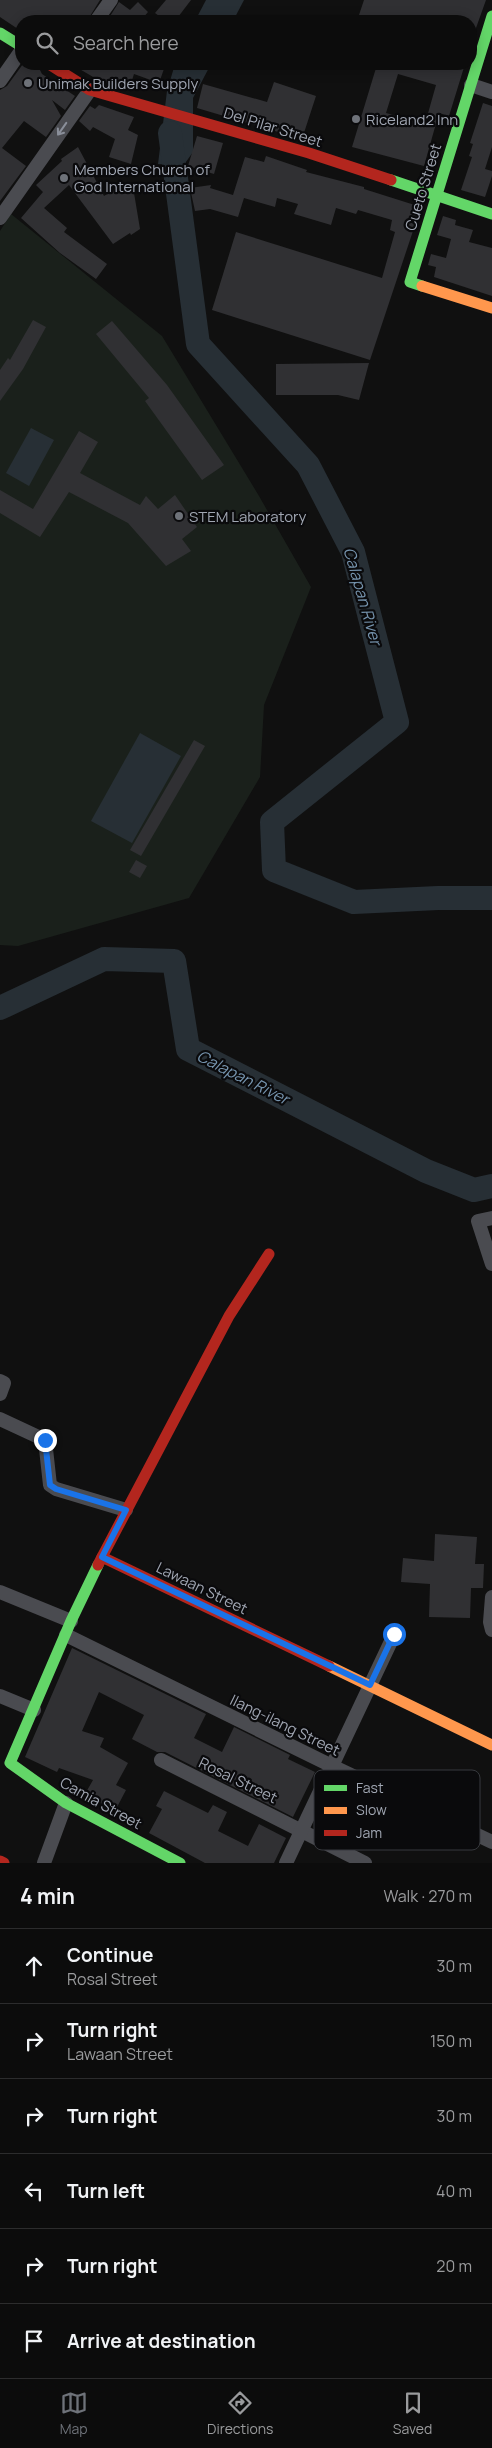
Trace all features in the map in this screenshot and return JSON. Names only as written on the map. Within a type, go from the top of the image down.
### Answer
[{"type":"street","points":[[100,15],[111,0]]},
{"type":"street","name":"Cueto Street","points":[[477,68],[492,16]]},
{"type":"street","points":[[0,33],[15,42]]},
{"type":"street","points":[[0,82],[15,60]]},
{"type":"street","name":"Del Pilar Street","points":[[63,70],[90,90],[309,153],[492,214]]},
{"type":"street","name":"Cueto Street","points":[[476,70],[410,282],[492,308]]},
{"type":"street","points":[[472,85],[492,92]]},
{"type":"street","points":[[0,218],[90,90]]},
{"type":"street","points":[[492,1218],[478,1221],[492,1264]]},
{"type":"street","points":[[0,1696],[34,1710],[66,1635],[70,1621],[126,1510],[229,1316],[269,1254]]},
{"type":"street","points":[[0,1381],[4,1383],[0,1394]]},
{"type":"street","points":[[0,1419],[45,1440],[50,1485],[56,1489],[126,1510]]},
{"type":"street","name":"Lawaan Street","points":[[102,1557],[492,1745]]},
{"type":"street","points":[[0,1592],[70,1621]]},
{"type":"street","points":[[492,1597],[490,1622],[492,1630]]},
{"type":"street","points":[[330,1770],[394,1634]]},
{"type":"street","name":"Ilang-ilang Street","points":[[66,1635],[340,1770]]},
{"type":"street","name":"Camia Street","points":[[34,1710],[10,1763],[66,1803],[180,1863]]},
{"type":"street","name":"Rosal Street","points":[[161,1760],[314,1836]]},
{"type":"street","points":[[44,1863],[66,1803]]},
{"type":"street","points":[[286,1863],[314,1804]]},
{"type":"street","name":"Ilang-ilang Street","points":[[480,1836],[492,1842]]},
{"type":"street","name":"Rosal Street","points":[[340,1850],[365,1863]]},
{"type":"street","points":[[0,1861],[4,1863]]},
{"type":"shaded area","points":[[206,0],[244,0],[236,15],[198,15]]},
{"type":"shaded area","points":[[173,70],[208,70],[193,98],[193,152],[183,166],[158,164],[167,91]]},
{"type":"shaded area","points":[[11,214],[162,336],[259,496],[311,587],[264,705],[260,777],[189,898],[18,946],[0,945],[0,231]]},
{"type":"shaded area","points":[[31,428],[54,440],[29,486],[6,473]]},
{"type":"shaded area","points":[[140,733],[181,756],[132,843],[91,821]]},
{"type":"building","points":[[0,0],[100,0],[91,15],[15,15],[15,27],[0,17]]},
{"type":"building","points":[[166,0],[191,0],[180,15],[158,15],[155,13]]},
{"type":"building","points":[[364,0],[486,0],[477,25],[477,15],[359,15]]},
{"type":"building","points":[[119,2],[130,10],[138,2],[148,12],[145,15],[111,15]]},
{"type":"building","points":[[19,70],[40,70],[42,74],[75,96],[65,110],[52,100],[61,116],[46,137],[24,121],[2,148],[26,166],[0,201],[0,90],[7,86]]},
{"type":"building","points":[[81,70],[164,70],[159,83],[134,74],[129,89],[100,81]]},
{"type":"building","points":[[375,70],[463,70],[449,116],[439,113],[424,166],[352,147]],"holes":[[[398,74],[436,85],[425,124],[386,113]]]},
{"type":"building","points":[[274,82],[316,96],[302,139],[197,108],[203,84],[267,102]]},
{"type":"building","points":[[483,103],[492,106],[492,147],[485,169],[492,171],[492,176],[485,197],[461,190],[472,157],[469,156],[473,144],[470,143]]},
{"type":"building","points":[[99,105],[134,117],[128,130],[138,135],[131,164],[109,157],[115,139],[93,127],[90,131],[79,121],[90,106],[95,109]]},
{"type":"building","points":[[197,136],[223,143],[214,174],[188,166]]},
{"type":"building","points":[[78,147],[104,196],[114,190],[133,187],[140,229],[113,244],[69,185],[44,208],[67,228],[64,232],[107,264],[96,279],[60,253],[21,218],[43,192],[36,185],[62,161],[61,159]]},
{"type":"building","points":[[266,156],[307,170],[306,172],[364,187],[364,189],[421,207],[370,360],[212,310],[236,232],[382,278],[395,232],[390,230],[392,220],[358,210],[356,214],[336,208],[331,225],[294,214],[298,204],[277,198],[275,207],[244,198],[238,217],[210,209],[195,211],[190,188],[211,185],[210,188],[233,195],[245,157],[264,162]]},
{"type":"building","points":[[443,216],[456,220],[455,225],[473,230],[469,242],[492,248],[492,296],[434,277],[436,267],[428,265],[431,254],[446,258],[451,239],[437,235]]},
{"type":"building","points":[[33,320],[46,327],[23,369],[0,401],[0,370],[8,358],[10,360]]},
{"type":"building","points":[[112,321],[167,385],[224,465],[202,480],[145,401],[149,398],[96,334]]},
{"type":"building","points":[[369,363],[359,400],[338,395],[276,395],[276,364]]},
{"type":"building","points":[[79,431],[98,442],[80,473],[140,505],[146,496],[158,509],[175,495],[197,527],[182,539],[191,551],[166,566],[128,523],[69,492],[40,537],[0,513],[0,490],[33,509]]},
{"type":"building","points":[[194,740],[205,746],[141,856],[130,850]]},
{"type":"building","points":[[136,860],[147,866],[140,878],[129,872]]},
{"type":"building","points":[[435,1534],[477,1537],[475,1564],[484,1564],[483,1588],[471,1588],[470,1618],[429,1617],[430,1584],[401,1582],[403,1558],[434,1561]]},
{"type":"building","points":[[72,1648],[206,1714],[194,1738],[222,1752],[234,1727],[290,1755],[288,1759],[314,1772],[314,1774],[293,1817],[165,1752],[157,1752],[132,1739],[144,1715],[99,1692],[82,1731],[104,1738],[100,1747],[128,1763],[116,1785],[126,1790],[115,1811],[85,1794],[93,1780],[59,1768],[57,1772],[25,1757]]},
{"type":"building","points":[[164,1791],[208,1813],[213,1805],[227,1812],[218,1831],[248,1846],[259,1824],[286,1838],[274,1863],[205,1863],[149,1833],[162,1809],[156,1806]]},
{"type":"waterway","name":"Calapan River","points":[[170,133],[198,344],[308,465],[353,552],[397,722],[272,822],[274,870],[354,902],[438,898],[492,898]]},
{"type":"waterway","name":"Calapan River","points":[[0,1008],[104,959],[174,961],[188,1049],[426,1171],[474,1190],[492,1186]]},
{"type":"traffic: fast","points":[[477,65],[492,16]]},
{"type":"traffic: fast","points":[[0,33],[15,42]]},
{"type":"traffic: fast","points":[[422,286],[410,282],[475,70]]},
{"type":"traffic: fast","points":[[391,180],[492,214]]},
{"type":"traffic: fast","points":[[98,1565],[71,1621],[10,1763],[66,1803],[180,1863]]},
{"type":"traffic: slow","points":[[422,286],[492,308]]},
{"type":"traffic: slow","points":[[329,1666],[492,1745]]},
{"type":"traffic: jam","points":[[58,70],[90,90],[309,153],[391,180]]},
{"type":"traffic: jam","points":[[102,1557],[229,1316],[269,1254]]},
{"type":"traffic: jam","points":[[98,1565],[102,1557],[329,1666]]},
{"type":"traffic: jam","points":[[0,1861],[4,1863]]},
{"type":"place","name":"Unimak Builders Supply","points":[[28,83]]},
{"type":"place","name":"Riceland2 Inn","points":[[356,119]]},
{"type":"place","name":"Members Church of God International","points":[[64,178]]},
{"type":"place","name":"STEM Laboratory","points":[[179,516]]},
{"type":"route","points":[[45,1440],[50,1485],[56,1489],[126,1510],[102,1557],[370,1685],[394,1634]]}]
